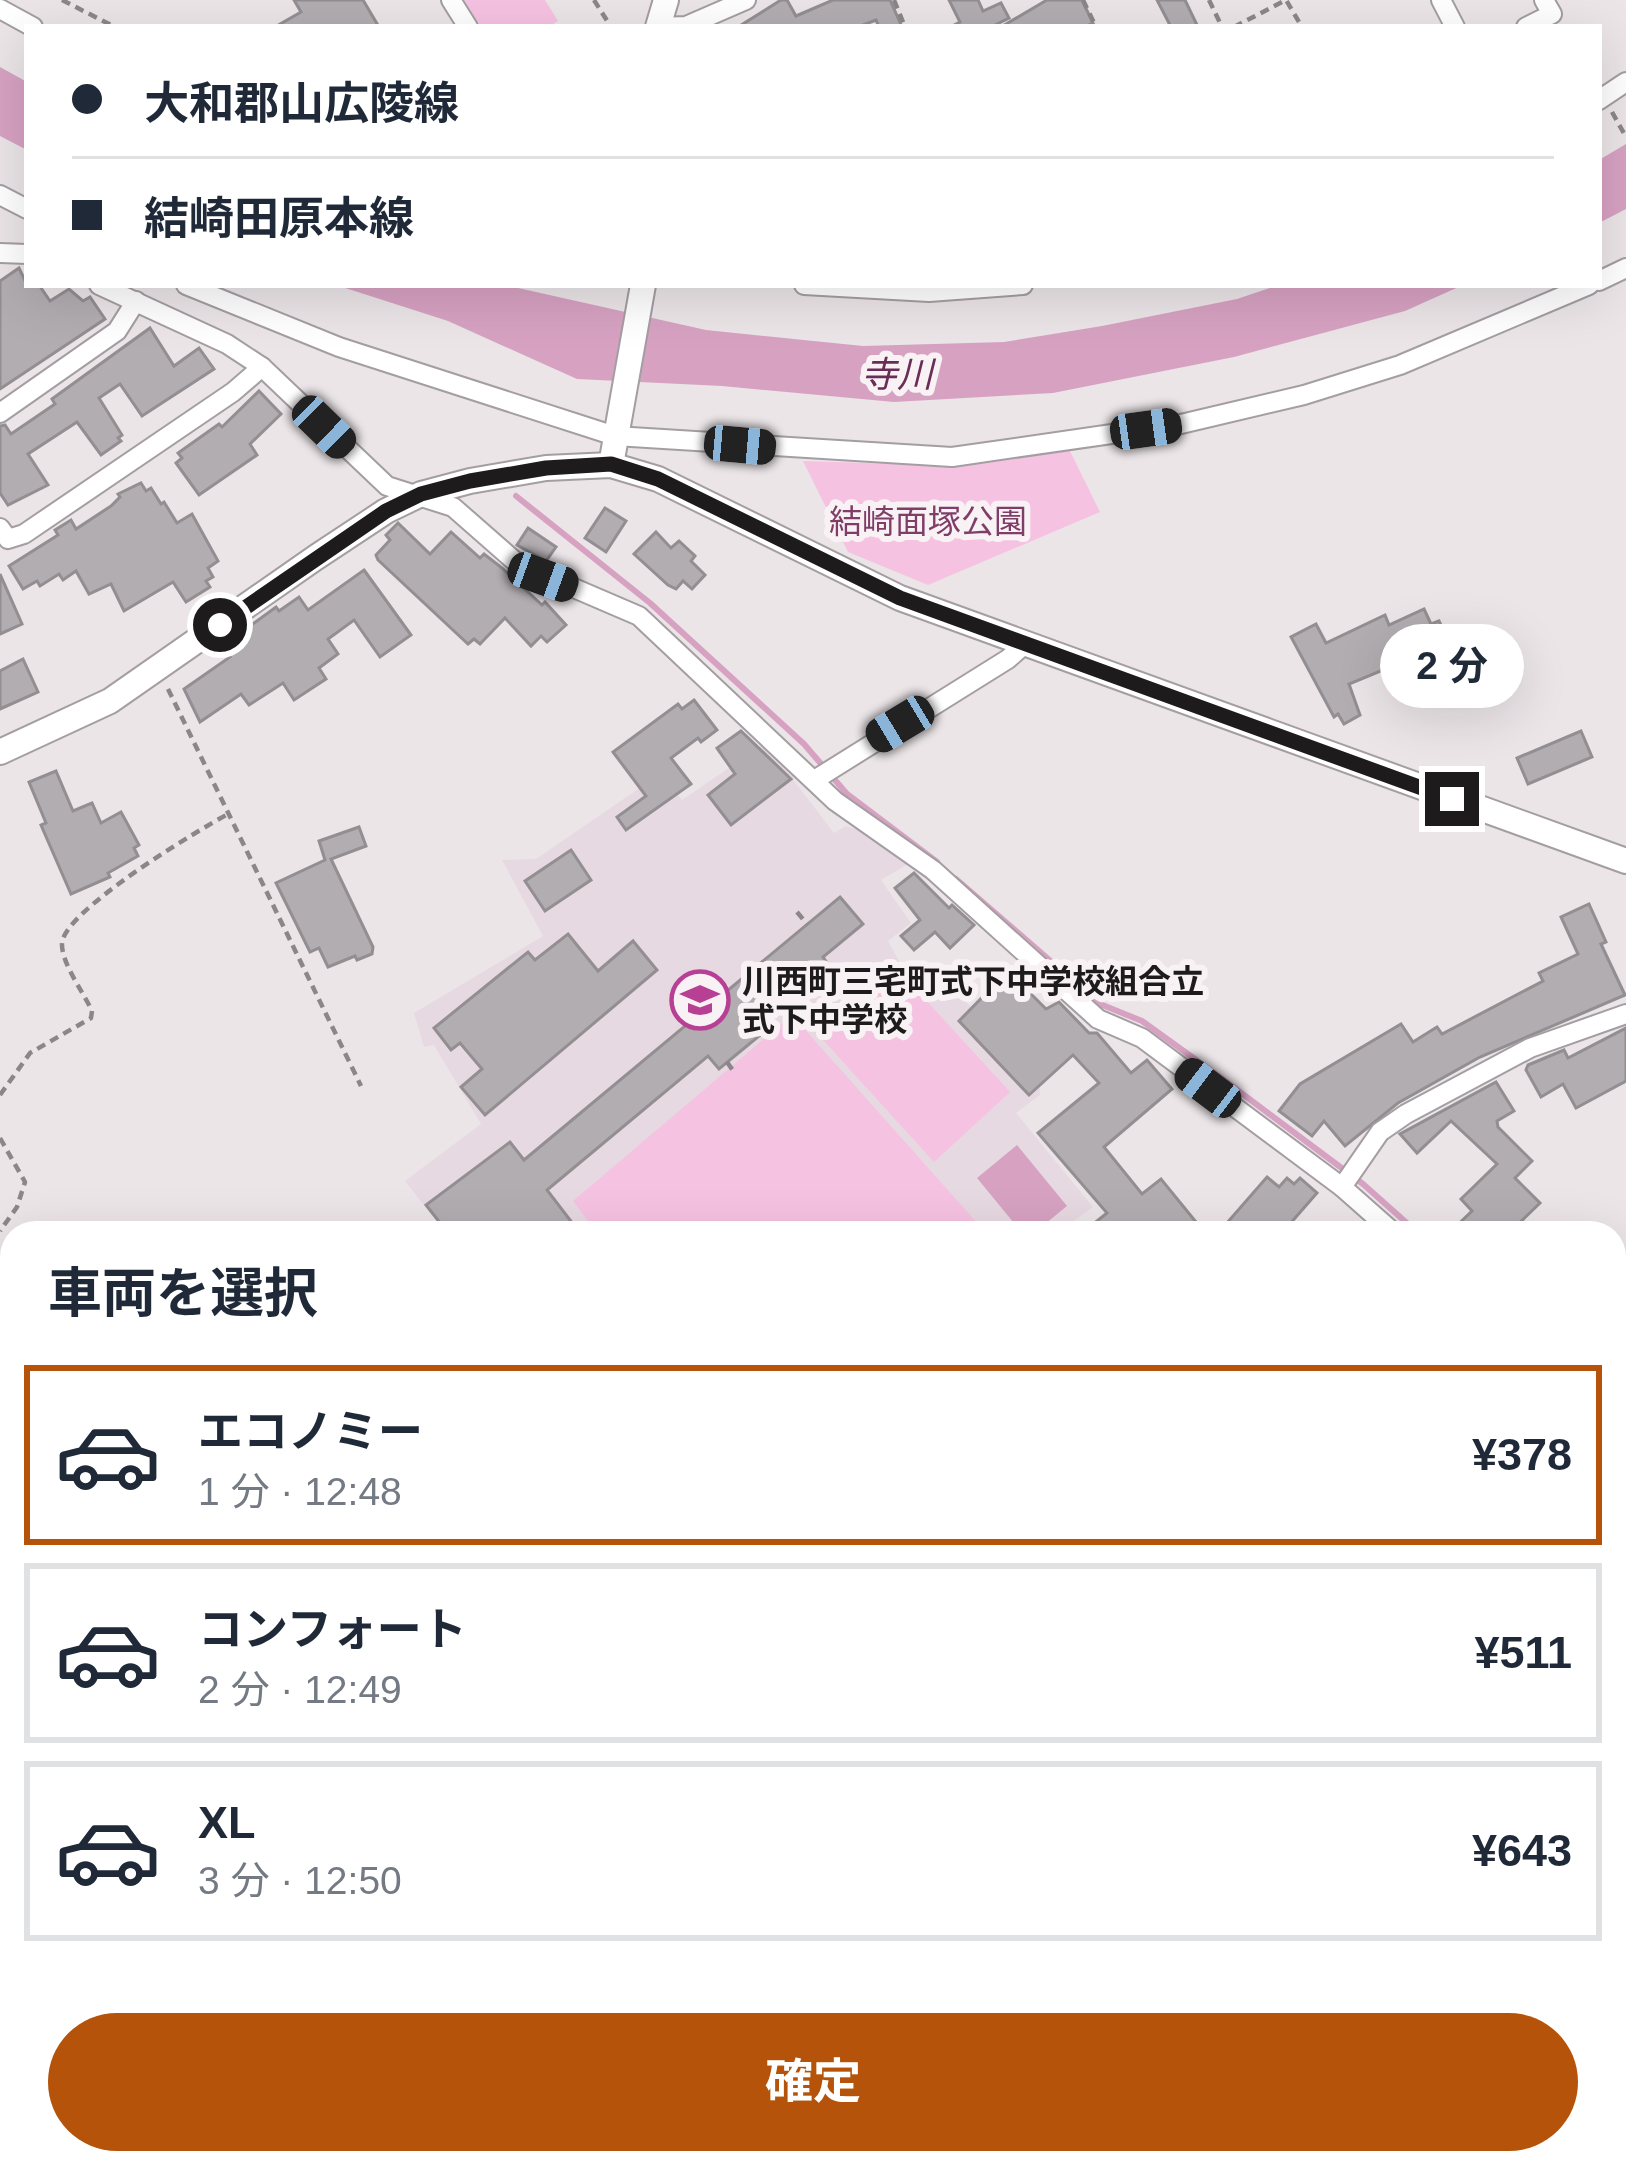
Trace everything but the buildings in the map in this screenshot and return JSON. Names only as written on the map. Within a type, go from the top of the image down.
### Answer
[{"type":"main road","points":[[611,464],[643,288]]},
{"type":"main road","points":[[0,752],[110,701],[386,511],[421,494],[546,468],[611,464],[658,479],[900,598],[1626,861]]},
{"type":"street","points":[[691,24],[746,0]]},
{"type":"street","points":[[1532,24],[1552,14],[1544,0]]},
{"type":"street","points":[[0,9],[28,24]]},
{"type":"street","points":[[1602,99],[1626,82]]},
{"type":"street","points":[[106,288],[227,344],[262,368],[387,486],[453,507],[518,565],[639,616],[836,801],[933,870],[1098,1019],[1142,1038],[1380,1221]]},
{"type":"street","points":[[193,288],[339,347],[617,426],[952,457],[1181,424],[1304,395],[1400,365],[1582,288]]},
{"type":"street","points":[[858,288],[929,292],[983,288]]},
{"type":"street","points":[[0,413],[117,331],[136,301]]},
{"type":"street","points":[[0,528],[8,538],[24,534],[262,368]]},
{"type":"street","points":[[816,779],[1025,644]]},
{"type":"street","points":[[1342,1187],[1380,1132],[1406,1114],[1530,1048],[1626,1014]]},
{"type":"path","points":[[62,0],[109,24]]},
{"type":"path","points":[[1240,24],[1286,0],[1300,24]]},
{"type":"path","points":[[1602,99],[1626,137]]},
{"type":"path","points":[[156,669],[361,1086]]},
{"type":"path","points":[[0,1095],[30,1053],[91,1018],[92,1011],[63,951],[62,939],[71,922],[122,880],[230,813]]},
{"type":"path","points":[[797,912],[807,924]]},
{"type":"path","points":[[727,1062],[734,1072]]},
{"type":"path","points":[[0,1138],[25,1182],[7,1221]]},
{"type":"shaded area","name":"川西町三宅町式下中学校組合立 式下中学校","points":[[767,742],[834,833],[846,826],[862,831],[908,864],[881,880],[911,923],[888,941],[901,965],[924,987],[942,977],[1040,1079],[1040,1095],[1016,1113],[1093,1207],[1074,1221],[437,1221],[405,1181],[481,1124],[434,1045],[424,1047],[414,1013],[543,936],[502,860],[536,859],[660,774],[682,800]]},
{"type":"green space","points":[[464,0],[545,0],[558,21],[553,24],[479,24]]},
{"type":"green space","name":"結崎面塚公園","points":[[1069,449],[1100,512],[928,585],[848,552],[803,461],[962,466]]},
{"type":"green space","points":[[891,962],[1010,1092],[934,1162],[815,1031]]},
{"type":"green space","points":[[792,1015],[975,1221],[588,1221],[573,1201]]},
{"type":"water","points":[[0,67],[24,80],[24,148],[0,136]]},
{"type":"water","points":[[1626,144],[1626,209],[1602,221],[1602,158]]},
{"type":"water","name":"寺川","points":[[345,288],[518,288],[706,330],[863,346],[1004,342],[1237,299],[1270,288],[1456,288],[1405,311],[1234,357],[1053,393],[894,402],[577,379],[448,321]]},
{"type":"water","points":[[1017,1145],[1067,1206],[1049,1221],[1012,1221],[977,1178]]},
{"type":"waterway","points":[[516,496],[650,603],[804,744],[847,794],[937,862]]},
{"type":"waterway","points":[[956,879],[1100,1004],[1142,1021],[1363,1184],[1405,1221]]},
{"type":"place","name":"川西町三宅町式下中学校組合立 式下中学校","points":[[700,1000]]},
{"type":"route","points":[[220,625],[386,511],[421,494],[546,468],[611,464],[658,479],[900,598],[1452,799]]}]
